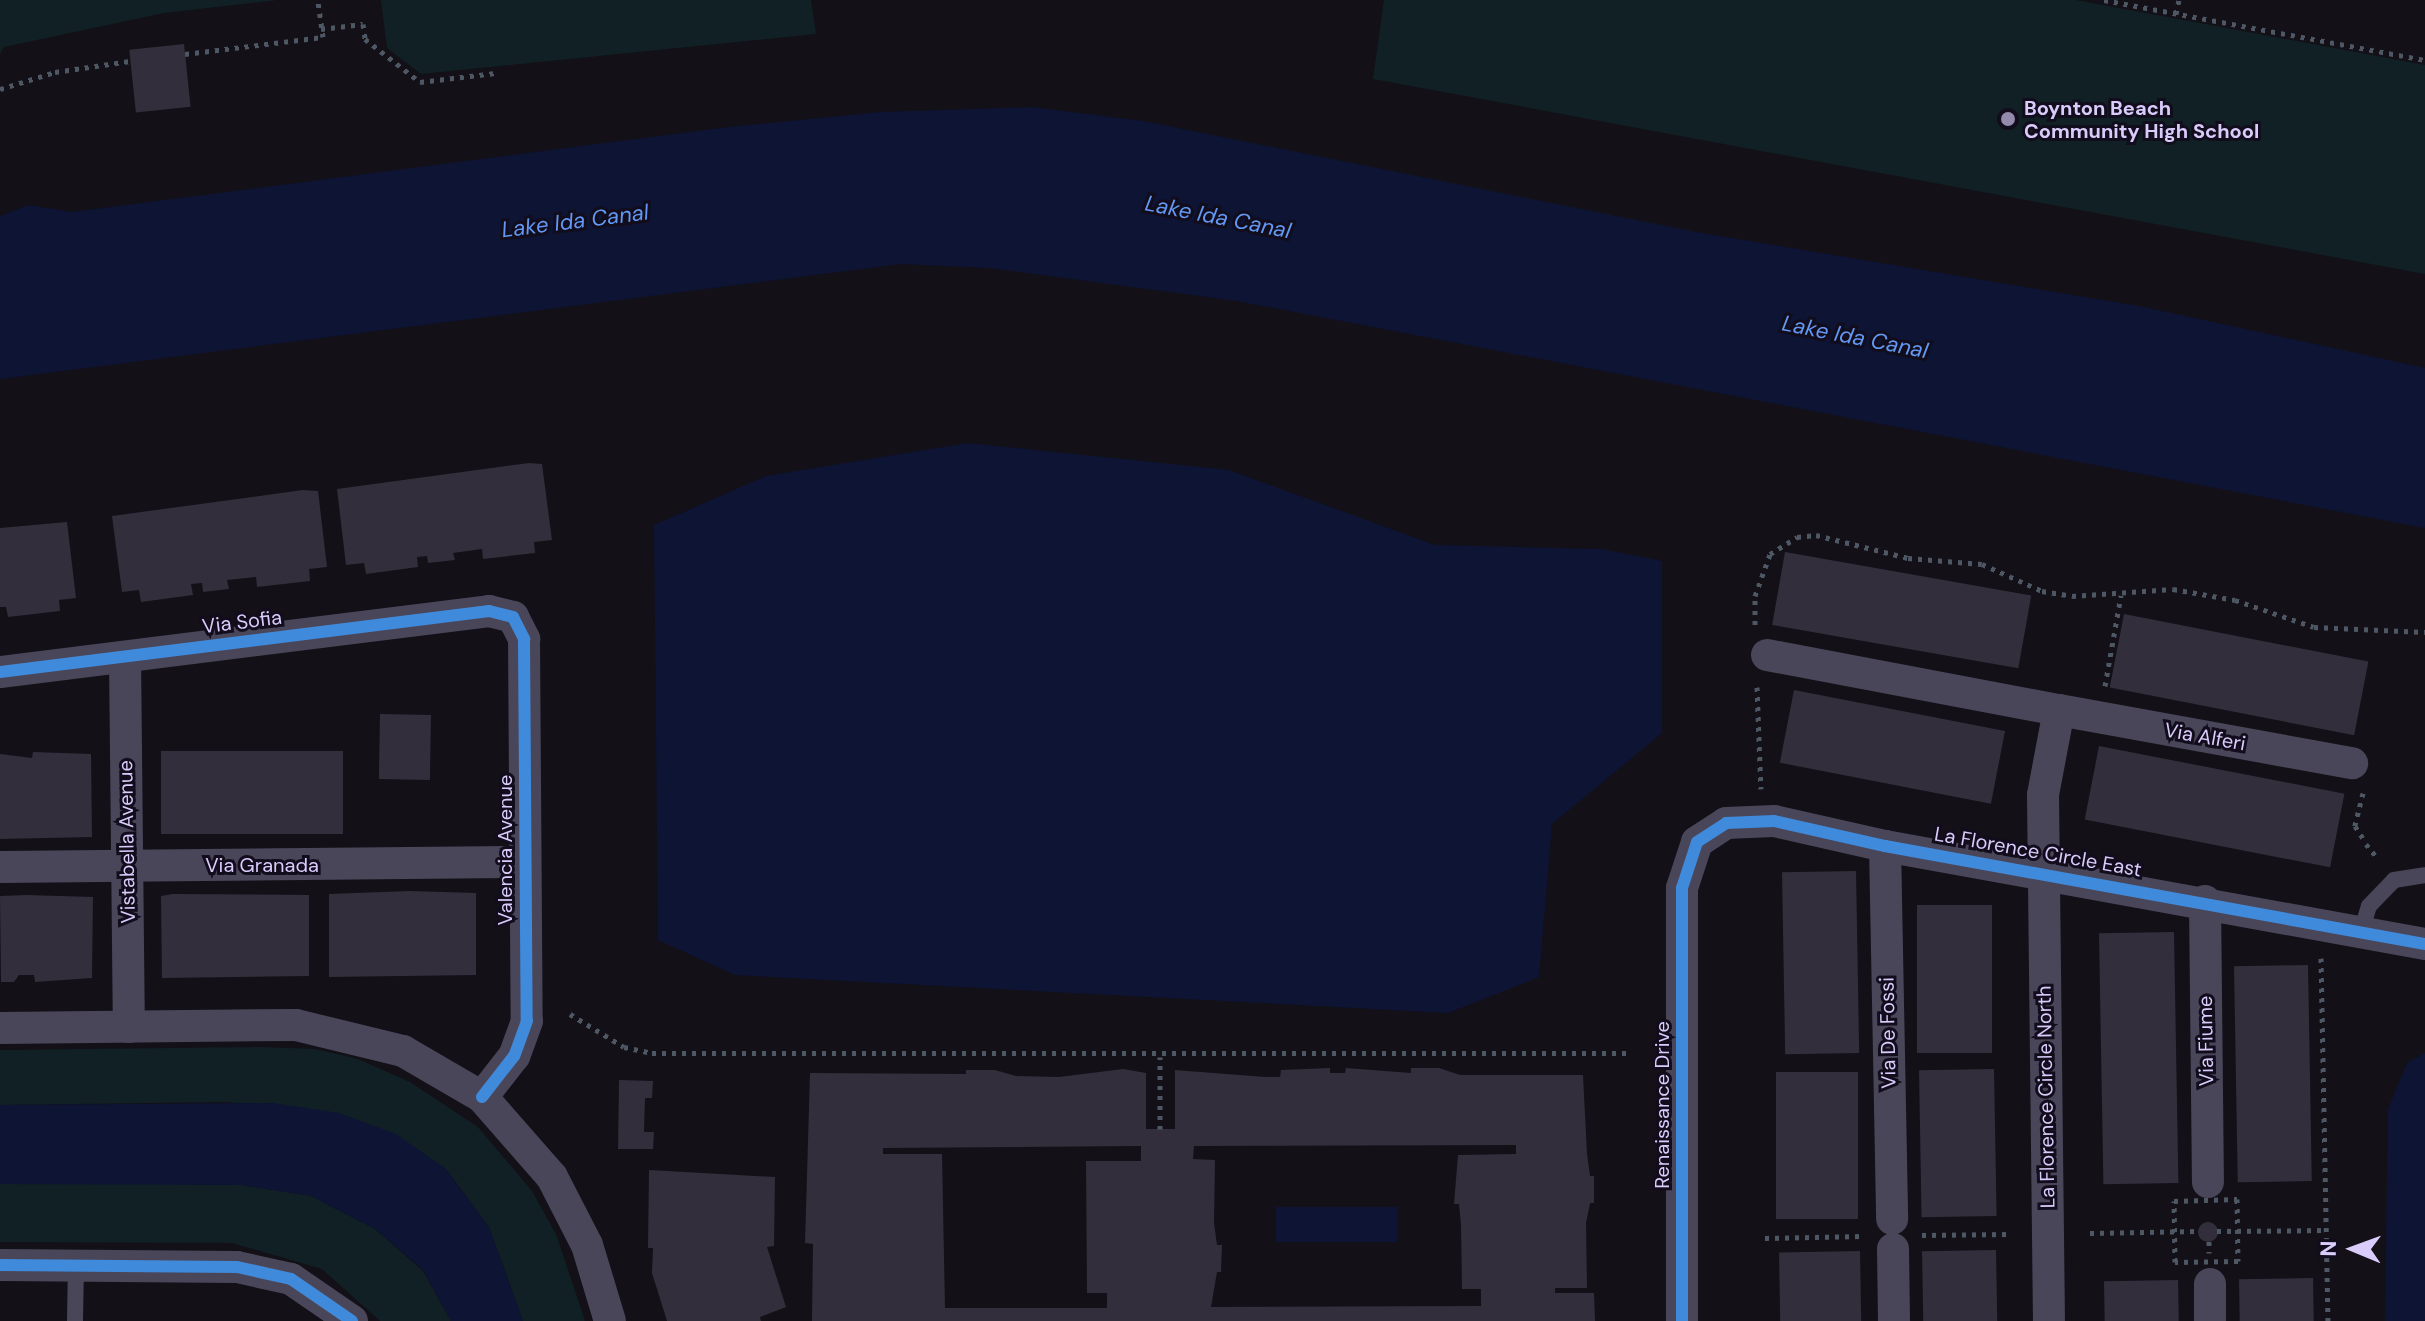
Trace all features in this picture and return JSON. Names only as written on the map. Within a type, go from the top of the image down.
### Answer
[{"type":"street","name":"Via Sofia","points":[[0,672],[489,611]]},
{"type":"street","name":"Valencia Avenue","points":[[482,1097],[514,1056],[527,1021],[524,639],[513,617],[489,611]]},
{"type":"street","name":"Via Alferi","points":[[1760,656],[2059,710],[2354,776]]},
{"type":"street","name":"Vistabella Avenue","points":[[125,657],[129,1027]]},
{"type":"street","points":[[2043,873],[2043,795],[2059,710]]},
{"type":"street","name":"La Florence Circle East","points":[[1682,888],[1697,842],[1726,823],[1774,821],[1885,846],[2205,901],[2425,944]]},
{"type":"street","name":"Via De Fossi","points":[[1885,846],[1894,1321]]},
{"type":"street","name":"Via Granada","points":[[0,867],[525,862]]},
{"type":"street","name":"La Florence Circle North","points":[[2043,873],[2049,1321]]},
{"type":"street","name":"Renaissance Drive","points":[[1682,888],[1682,1321]]},
{"type":"street","name":"Via Fiume","points":[[2205,901],[2208,1182]]},
{"type":"street","points":[[0,1028],[296,1025],[403,1051],[482,1097],[552,1177],[587,1245],[610,1321]]},
{"type":"street","points":[[0,1265],[237,1267],[291,1279],[352,1321]]},
{"type":"street","points":[[2210,1284],[2210,1321]]},
{"type":"lane","points":[[2361,932],[2369,906],[2394,880],[2425,875]]},
{"type":"lane","points":[[75,1321],[76,1266]]},
{"type":"path","points":[[185,54],[323,37],[318,0]]},
{"type":"path","points":[[2104,0],[2162,14],[2176,14],[2366,52],[2425,60]]},
{"type":"path","points":[[2176,14],[2179,0]]},
{"type":"path","points":[[321,29],[363,24],[365,39],[420,82],[495,73]]},
{"type":"path","points":[[0,89],[55,72],[130,61]]},
{"type":"path","points":[[1761,798],[1760,656],[1755,596],[1770,554],[1797,537],[1816,535],[1908,558],[1982,564],[2042,591],[2121,595],[2173,589],[2235,600],[2314,627],[2425,632]]},
{"type":"path","points":[[2103,698],[2121,595]]},
{"type":"path","points":[[2354,776],[2363,794],[2355,826],[2364,840]]},
{"type":"path","points":[[2321,953],[2328,1321]]},
{"type":"path","points":[[570,1014],[624,1047],[652,1053],[1160,1057],[1626,1053]]},
{"type":"path","points":[[1160,1057],[1160,1129]]},
{"type":"path","points":[[2237,1199],[2238,1230],[2238,1261],[2175,1262],[2174,1201],[2237,1199]]},
{"type":"path","points":[[2217,1231],[2326,1230]]},
{"type":"path","points":[[2090,1233],[2199,1231]]},
{"type":"shaded area","points":[[0,0],[278,0],[164,13],[4,47],[0,54]]},
{"type":"shaded area","points":[[381,0],[811,0],[816,34],[421,74],[387,48]]},
{"type":"shaded area","points":[[1384,0],[2076,0],[2425,65],[2425,274],[1373,79]]},
{"type":"shaded area","points":[[315,1049],[358,1059],[410,1082],[478,1127],[532,1191],[556,1234],[585,1321],[523,1321],[489,1227],[446,1169],[339,1113],[226,1102],[0,1105],[0,1050]]},
{"type":"shaded area","points":[[0,1184],[241,1185],[311,1196],[375,1229],[423,1271],[451,1321],[380,1321],[322,1269],[232,1243],[0,1242]]},
{"type":"water","name":"Lake Ida Canal","points":[[1032,107],[1143,121],[1696,232],[2139,306],[2425,368],[2425,528],[1237,301],[989,268],[901,264],[0,379],[0,216],[29,205],[72,212],[729,127],[881,112]]},
{"type":"water","points":[[968,443],[1229,470],[1435,545],[1601,549],[1662,561],[1662,733],[1552,824],[1539,977],[1448,1013],[735,975],[658,940],[654,525],[766,476]]},
{"type":"water","points":[[2425,1053],[2425,1321],[2385,1321],[2388,1109],[2407,1063]]},
{"type":"water","points":[[273,1103],[339,1113],[396,1134],[446,1169],[489,1227],[523,1321],[451,1321],[423,1270],[375,1229],[311,1196],[241,1185],[0,1184],[0,1105]]},
{"type":"water","points":[[1276,1207],[1397,1207],[1397,1242],[1276,1242]]},
{"type":"building","points":[[184,44],[191,107],[136,112],[129,50]]},
{"type":"building","points":[[529,463],[542,464],[552,540],[534,542],[535,553],[483,559],[482,549],[453,553],[455,560],[428,563],[427,556],[417,557],[418,567],[366,574],[364,563],[346,565],[337,489]]},
{"type":"building","points":[[303,490],[318,491],[327,567],[309,569],[310,581],[257,587],[256,577],[227,580],[229,589],[203,592],[202,583],[191,584],[193,595],[141,602],[139,590],[122,592],[112,516]]},
{"type":"building","points":[[67,522],[76,598],[59,600],[60,611],[8,617],[6,607],[0,607],[0,528]]},
{"type":"building","points":[[1785,552],[2031,595],[2018,668],[1772,625]]},
{"type":"building","points":[[2124,614],[2368,662],[2354,735],[2110,688]]},
{"type":"building","points":[[1794,690],[2005,731],[1991,804],[1780,763]]},
{"type":"building","points":[[380,714],[431,715],[430,780],[379,779]]},
{"type":"building","points":[[2099,746],[2344,794],[2330,867],[2085,820]]},
{"type":"building","points":[[161,751],[343,751],[343,834],[161,834]]},
{"type":"building","points":[[33,752],[91,754],[92,837],[0,839],[0,754],[32,758]]},
{"type":"building","points":[[1856,871],[1859,1053],[1785,1054],[1782,872]]},
{"type":"building","points":[[409,891],[476,893],[476,975],[329,977],[329,894]]},
{"type":"building","points":[[309,895],[309,976],[162,978],[161,896]]},
{"type":"building","points":[[0,896],[93,897],[92,978],[35,982],[34,975],[19,975],[14,982],[1,982]]},
{"type":"building","points":[[1917,905],[1992,905],[1992,1053],[1917,1053]]},
{"type":"building","points":[[2174,932],[2178,1183],[2103,1184],[2099,933]]},
{"type":"building","points":[[2308,965],[2312,1181],[2238,1182],[2234,966]]},
{"type":"building","points":[[1330,1068],[1330,1073],[1345,1073],[1346,1068],[1411,1073],[1411,1068],[1439,1068],[1460,1075],[1583,1075],[1587,1154],[1590,1176],[1594,1176],[1594,1203],[1590,1203],[1586,1223],[1587,1288],[1555,1288],[1555,1293],[1594,1293],[1595,1321],[812,1321],[813,1244],[805,1243],[810,1073],[966,1074],[966,1070],[995,1070],[1016,1076],[1059,1077],[1123,1069],[1146,1073],[1146,1129],[1175,1129],[1175,1070],[1280,1077],[1281,1070]],"holes":[[[1516,1145],[1516,1154],[1458,1155],[1454,1204],[1459,1204],[1461,1225],[1462,1289],[1481,1289],[1481,1306],[1211,1307],[1217,1272],[1221,1272],[1222,1245],[1217,1245],[1214,1223],[1215,1160],[1193,1159],[1194,1146]],[[1141,1146],[1141,1161],[1086,1161],[1087,1293],[1107,1293],[1107,1308],[945,1308],[942,1154],[883,1154],[883,1148]]]},
{"type":"building","points":[[1994,1069],[1997,1216],[1922,1217],[1919,1070]]},
{"type":"building","points":[[1776,1072],[1858,1072],[1858,1219],[1776,1219]]},
{"type":"building","points":[[619,1080],[653,1081],[652,1098],[645,1098],[644,1132],[654,1132],[653,1149],[618,1149]]},
{"type":"building","points":[[649,1170],[775,1177],[774,1246],[767,1247],[786,1307],[760,1317],[761,1321],[667,1321],[652,1273],[653,1248],[648,1248]]},
{"type":"building","points":[[2208,1222],[2215,1225],[2218,1232],[2215,1239],[2208,1242],[2201,1239],[2198,1232],[2201,1225]]},
{"type":"building","points":[[1996,1250],[1997,1321],[1923,1321],[1922,1251]]},
{"type":"building","points":[[1860,1251],[1861,1321],[1780,1321],[1779,1252]]},
{"type":"building","points":[[2313,1278],[2314,1321],[2240,1321],[2239,1279]]},
{"type":"building","points":[[2178,1280],[2179,1321],[2105,1321],[2104,1281]]},
{"type":"cycle path","points":[[0,672],[489,611],[513,617],[524,639],[527,1021],[514,1056],[482,1097]]},
{"type":"cycle path","points":[[1682,1321],[1682,888],[1697,842],[1726,823],[1774,821],[1885,846],[2425,944]]},
{"type":"cycle path","points":[[0,1265],[237,1267],[291,1279],[352,1321]]},
{"type":"place","name":"Boynton Beach Community High School","points":[[2008,119]]}]
